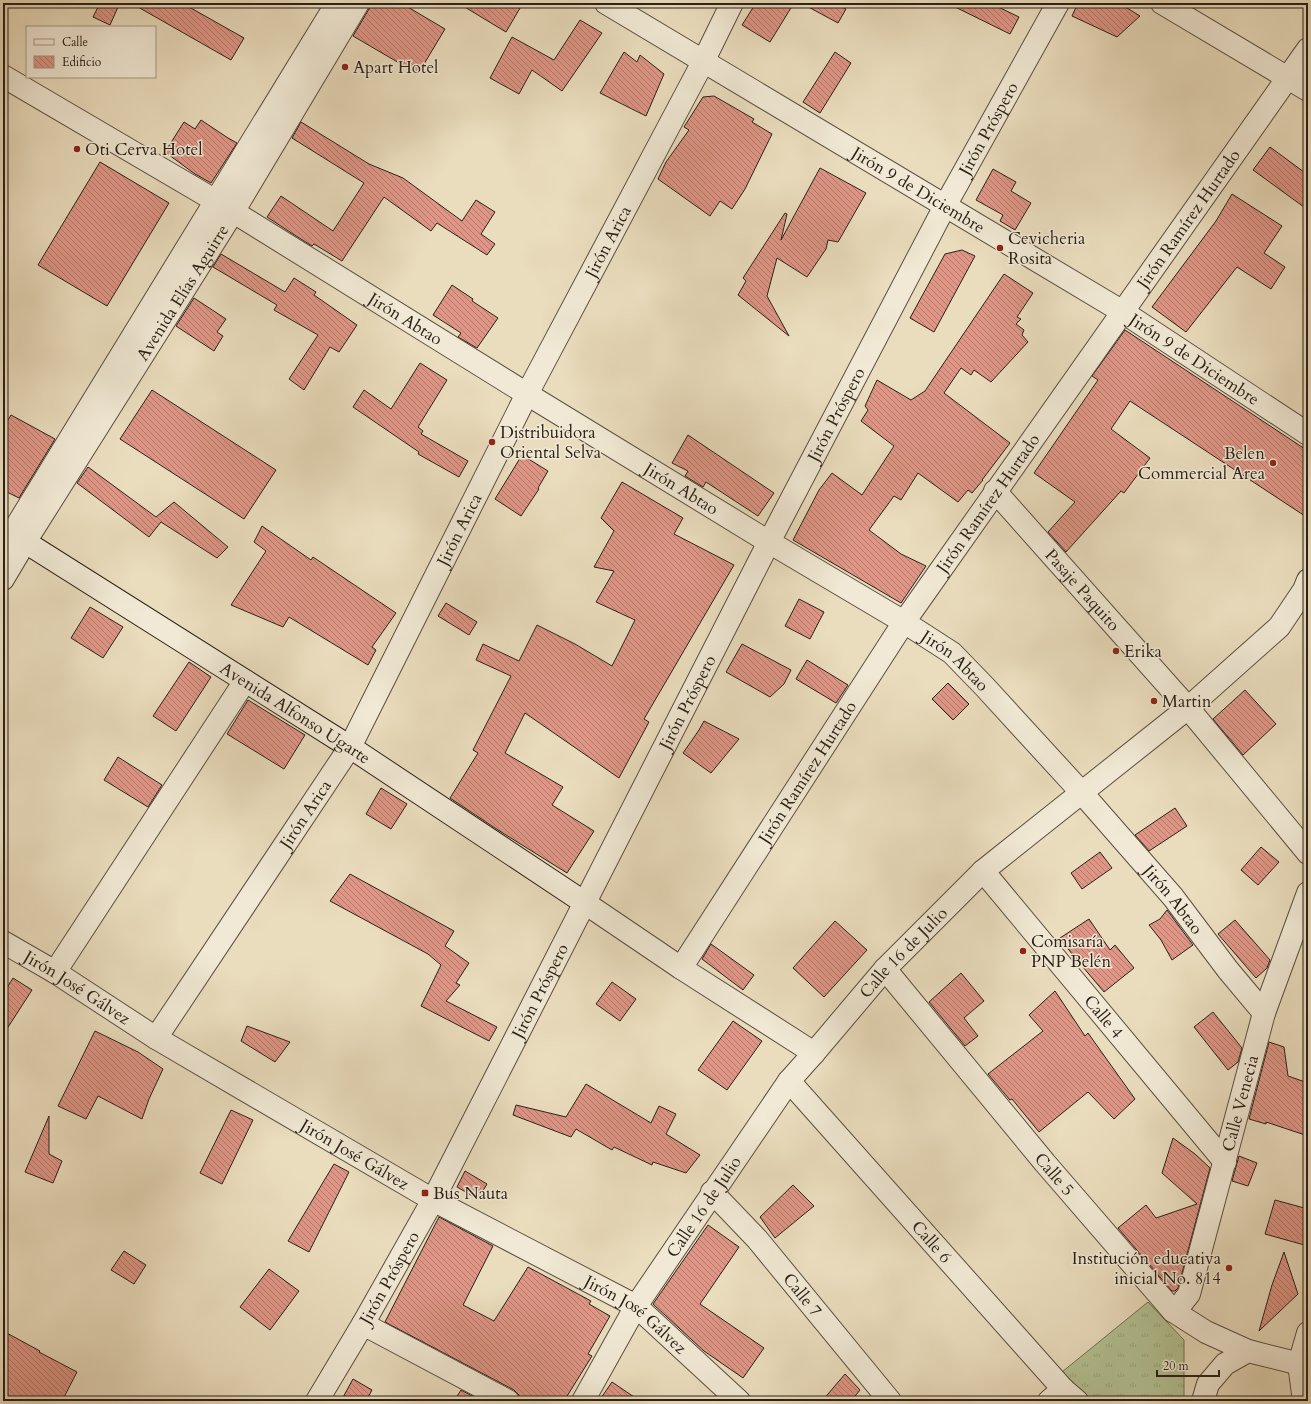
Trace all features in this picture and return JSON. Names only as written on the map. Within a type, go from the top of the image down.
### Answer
[{"type":"street","name":"Avenida Elías Aguirre","points":[[225,206],[337,3]]},
{"type":"street","name":"Avenida Elías Aguirre","points":[[3,579],[11,538],[358,3]]},
{"type":"street","name":"Jirón 9 de Diciembre","points":[[606,3],[1123,312],[1308,434]]},
{"type":"street","name":"Jirón Arica","points":[[156,1038],[350,747],[527,394],[703,62],[732,3]]},
{"type":"street","name":"Jirón Próspero","points":[[317,1401],[363,1324],[433,1200],[768,542],[945,206],[1058,3]]},
{"type":"street","points":[[1162,3],[1308,90]]},
{"type":"street","name":"Jirón Ramírez Hurtado","points":[[681,968],[904,622],[1308,48]]},
{"type":"street","name":"Jirón Abtao","points":[[3,76],[225,206],[527,394],[768,542],[904,622],[952,653],[1082,792],[1173,897],[1228,970],[1264,1013]]},
{"type":"street","name":"Pasaje Paquito","points":[[995,491],[1188,708],[1308,854]]},
{"type":"street","name":"Avenida Alfonso Ugarte","points":[[11,538],[350,747],[681,968],[814,1053]]},
{"type":"street","name":"Calle 16 de Julio","points":[[583,1401],[636,1306],[712,1192],[789,1081],[885,968],[983,871],[1188,708],[1278,627],[1304,590],[1308,580]]},
{"type":"street","points":[[55,972],[245,681]]},
{"type":"street","name":"Calle 4","points":[[983,871],[1225,1162]]},
{"type":"street","name":"Calle Venecia","points":[[1173,1311],[1182,1304],[1189,1294],[1264,1013],[1308,893]]},
{"type":"street","name":"Jirón José Gálvez","points":[[3,942],[55,972],[156,1038],[433,1200],[636,1306],[736,1400]]},
{"type":"street","name":"Calle 5","points":[[885,968],[1045,1163],[1173,1311],[1206,1332],[1248,1351],[1304,1365]]},
{"type":"street","name":"Calle 6","points":[[789,1081],[1063,1397]]},
{"type":"street","name":"Calle 7","points":[[712,1192],[757,1239],[890,1401]]},
{"type":"street","points":[[363,1324],[508,1401]]},
{"type":"street","points":[[1304,1401],[1304,1365],[1308,1333]]},
{"type":"street","points":[[1203,1401],[1208,1384],[1225,1364],[1248,1351]]},
{"type":"green space","points":[[1148,1302],[1184,1340],[1184,1401],[1093,1401],[1062,1372]]},
{"type":"building","points":[[100,3],[109,3],[118,7],[110,25],[93,17]]},
{"type":"building","points":[[131,3],[182,3],[244,38],[231,60]]},
{"type":"building","points":[[370,3],[401,3],[445,29],[418,74],[353,36],[369,9]]},
{"type":"building","points":[[458,3],[523,3],[506,32]]},
{"type":"building","points":[[756,3],[794,3],[770,42],[742,25]]},
{"type":"building","points":[[801,3],[835,3],[846,9],[838,23]]},
{"type":"building","points":[[947,3],[990,3],[1019,17],[1010,34]]},
{"type":"building","points":[[1078,3],[1119,3],[1140,16],[1117,37],[1072,16]]},
{"type":"building","points":[[580,20],[602,33],[562,91],[532,70],[519,94],[490,78],[512,37],[554,60]]},
{"type":"building","points":[[624,52],[637,62],[640,55],[664,74],[646,116],[600,93]]},
{"type":"building","points":[[835,52],[851,63],[820,113],[803,102]]},
{"type":"building","points":[[714,96],[754,119],[752,122],[772,134],[745,189],[732,209],[720,201],[710,216],[658,179],[666,162],[689,130],[684,127],[703,97]]},
{"type":"building","points":[[201,120],[237,143],[211,183],[195,174],[165,152],[184,122],[195,129]]},
{"type":"building","points":[[301,122],[369,164],[403,178],[462,221],[476,200],[495,212],[481,234],[495,244],[487,255],[437,223],[431,231],[384,197],[342,261],[314,244],[312,246],[267,217],[281,196],[333,231],[364,183],[292,138]]},
{"type":"building","points":[[1270,147],[1308,175],[1308,210],[1253,170]]},
{"type":"building","points":[[100,162],[169,203],[107,306],[38,265]]},
{"type":"building","points":[[820,168],[866,193],[838,242],[828,240],[826,249],[807,277],[777,258],[767,296],[789,336],[738,295],[746,281],[743,278],[785,213],[787,214],[781,240]]},
{"type":"building","points":[[993,169],[1016,182],[1011,191],[1031,203],[1015,230],[1000,221],[1003,215],[976,200]]},
{"type":"building","points":[[1232,194],[1282,226],[1264,253],[1285,267],[1271,289],[1237,267],[1186,332],[1152,307],[1216,221]]},
{"type":"building","points":[[962,250],[975,256],[934,332],[910,318],[945,254]]},
{"type":"building","points":[[221,254],[285,292],[294,278],[316,292],[314,295],[357,325],[339,352],[330,347],[304,390],[289,379],[318,335],[274,310],[277,305],[213,267]]},
{"type":"building","points":[[1004,274],[1033,293],[1017,317],[1021,319],[1016,324],[1024,330],[1022,335],[1028,342],[991,382],[974,370],[971,375],[961,368],[944,393],[1010,443],[972,493],[968,490],[958,502],[918,473],[901,500],[894,496],[869,530],[901,554],[926,566],[901,603],[793,540],[819,490],[832,473],[862,495],[894,446],[861,421],[868,410],[865,406],[877,380],[911,400],[925,391]]},
{"type":"building","points":[[452,285],[473,299],[472,301],[498,318],[477,348],[458,337],[461,333],[433,315]]},
{"type":"building","points":[[194,298],[226,319],[217,332],[223,336],[214,351],[176,326]]},
{"type":"building","points":[[1125,330],[1308,451],[1308,518],[1130,401],[1111,429],[1150,458],[1124,493],[1121,491],[1066,552],[1048,532],[1075,502],[1034,473],[1098,380],[1092,376]]},
{"type":"building","points":[[420,363],[447,380],[418,427],[423,431],[421,434],[468,461],[459,477],[418,454],[419,452],[353,407],[364,390],[391,409]]},
{"type":"building","points":[[152,390],[276,470],[244,519],[120,439]]},
{"type":"building","points":[[11,415],[55,439],[19,498],[3,490],[3,428]]},
{"type":"building","points":[[688,435],[774,493],[758,516],[706,482],[703,487],[685,476],[688,471],[672,463]]},
{"type":"building","points":[[522,455],[548,471],[538,488],[539,489],[521,516],[495,499]]},
{"type":"building","points":[[88,467],[156,517],[174,502],[228,547],[217,558],[161,522],[149,537],[77,483]]},
{"type":"building","points":[[622,482],[683,518],[674,534],[734,565],[644,719],[649,722],[619,778],[525,713],[505,753],[563,787],[552,805],[594,831],[567,873],[450,798],[478,753],[473,750],[511,676],[476,660],[483,644],[519,661],[537,625],[575,644],[612,666],[635,620],[596,602],[614,571],[594,567],[614,531],[601,518]]},
{"type":"building","points":[[262,526],[311,560],[313,557],[396,613],[372,647],[376,650],[368,665],[289,617],[283,627],[231,605],[266,551],[254,542]]},
{"type":"building","points":[[799,599],[824,612],[810,639],[785,626]]},
{"type":"building","points":[[446,603],[477,622],[469,635],[438,616]]},
{"type":"building","points":[[90,607],[123,627],[103,658],[71,638]]},
{"type":"building","points":[[742,644],[791,670],[784,684],[770,697],[726,672]]},
{"type":"building","points":[[807,660],[848,685],[836,703],[796,679]]},
{"type":"building","points":[[189,662],[211,677],[176,731],[153,716]]},
{"type":"building","points":[[948,683],[969,704],[953,720],[932,699]]},
{"type":"building","points":[[1245,690],[1276,724],[1243,755],[1213,719]]},
{"type":"building","points":[[248,700],[305,735],[284,769],[227,734]]},
{"type":"building","points":[[704,721],[739,739],[711,773],[683,753]]},
{"type":"building","points":[[118,757],[162,785],[148,807],[104,780]]},
{"type":"building","points":[[381,788],[407,804],[391,829],[366,814]]},
{"type":"building","points":[[1175,808],[1187,826],[1149,851],[1135,835]]},
{"type":"building","points":[[1261,847],[1279,862],[1258,885],[1241,870]]},
{"type":"building","points":[[1100,852],[1112,868],[1082,889],[1071,873]]},
{"type":"building","points":[[350,874],[454,931],[445,946],[469,963],[456,983],[460,985],[446,1001],[497,1027],[489,1041],[421,1006],[441,965],[428,954],[330,901]]},
{"type":"building","points":[[1167,910],[1193,945],[1172,960],[1161,940],[1149,925],[1160,919]]},
{"type":"building","points":[[1089,919],[1110,950],[1115,945],[1134,968],[1104,992],[1060,938]]},
{"type":"building","points":[[1235,920],[1270,960],[1267,968],[1256,978],[1218,934]]},
{"type":"building","points":[[835,921],[867,950],[824,997],[793,968]]},
{"type":"building","points":[[711,944],[754,975],[743,990],[702,959]]},
{"type":"building","points":[[961,973],[984,1001],[964,1018],[978,1036],[965,1046],[929,1002]]},
{"type":"building","points":[[13,978],[32,990],[3,1035],[3,994]]},
{"type":"building","points":[[612,982],[636,999],[620,1021],[596,1004]]},
{"type":"building","points":[[1055,991],[1085,1036],[1088,1033],[1135,1099],[1114,1119],[1088,1092],[1039,1132],[1012,1099],[1010,1100],[988,1074],[1043,1031],[1029,1015]]},
{"type":"building","points":[[1213,1012],[1242,1048],[1238,1062],[1228,1070],[1194,1027]]},
{"type":"building","points":[[733,1021],[762,1041],[727,1090],[698,1070]]},
{"type":"building","points":[[247,1026],[290,1042],[275,1062],[241,1041]]},
{"type":"building","points":[[95,1031],[138,1052],[163,1069],[149,1099],[142,1119],[98,1096],[86,1119],[58,1106]]},
{"type":"building","points":[[1269,1042],[1284,1047],[1288,1076],[1308,1083],[1308,1136],[1266,1122],[1266,1124],[1249,1119]]},
{"type":"building","points":[[586,1084],[651,1123],[659,1106],[676,1114],[666,1134],[700,1155],[686,1173],[653,1162],[652,1165],[614,1147],[612,1150],[576,1129],[571,1137],[513,1115],[516,1105],[566,1117]]},
{"type":"building","points":[[231,1110],[253,1120],[222,1184],[200,1173]]},
{"type":"building","points":[[49,1116],[49,1154],[62,1161],[53,1183],[25,1172]]},
{"type":"building","points":[[1173,1138],[1195,1154],[1210,1168],[1178,1288],[1175,1291],[1172,1291],[1118,1228],[1146,1205],[1156,1218],[1197,1204],[1162,1173]]},
{"type":"building","points":[[1239,1156],[1257,1163],[1248,1186],[1232,1181]]},
{"type":"building","points":[[334,1164],[349,1172],[309,1252],[288,1241]]},
{"type":"building","points":[[465,1171],[487,1184],[478,1199],[457,1187]]},
{"type":"building","points":[[793,1185],[814,1206],[775,1238],[760,1217]]},
{"type":"building","points":[[1275,1200],[1308,1209],[1308,1246],[1265,1234]]},
{"type":"building","points":[[439,1217],[493,1246],[463,1305],[494,1321],[528,1267],[591,1301],[589,1304],[610,1316],[588,1354],[592,1356],[564,1401],[520,1401],[519,1395],[514,1390],[385,1322]]},
{"type":"building","points":[[708,1225],[739,1247],[700,1304],[764,1348],[743,1378],[704,1351],[653,1304]]},
{"type":"building","points":[[124,1251],[146,1265],[134,1284],[111,1270]]},
{"type":"building","points":[[1284,1252],[1298,1294],[1259,1331],[1272,1285]]},
{"type":"building","points":[[269,1269],[299,1291],[270,1330],[240,1307]]},
{"type":"building","points":[[3,1331],[77,1372],[62,1401],[3,1401]]},
{"type":"building","points":[[845,1374],[860,1390],[851,1401],[822,1401]]},
{"type":"building","points":[[353,1379],[372,1390],[366,1401],[341,1401]]},
{"type":"building","points":[[612,1382],[640,1401],[599,1401]]},
{"type":"building","points":[[461,1390],[481,1401],[454,1401]]},
{"type":"place","name":"Apart Hotel","points":[[345,67]]},
{"type":"place","name":"Oti Cerva Hotel","points":[[77,149]]},
{"type":"place","name":"Cevicheria Rosita","points":[[1000,248]]},
{"type":"place","name":"Distribuidora Oriental Selva","points":[[492,442]]},
{"type":"place","name":"Belen Commercial Area","points":[[1273,463]]},
{"type":"place","name":"Erika","points":[[1116,651]]},
{"type":"place","name":"Martin","points":[[1154,701]]},
{"type":"place","name":"Comisaría PNP Belén","points":[[1023,951]]},
{"type":"place","name":"Bus Nauta","points":[[425,1193]]},
{"type":"place","name":"Institución educativa inicial No. 814","points":[[1229,1268]]}]
